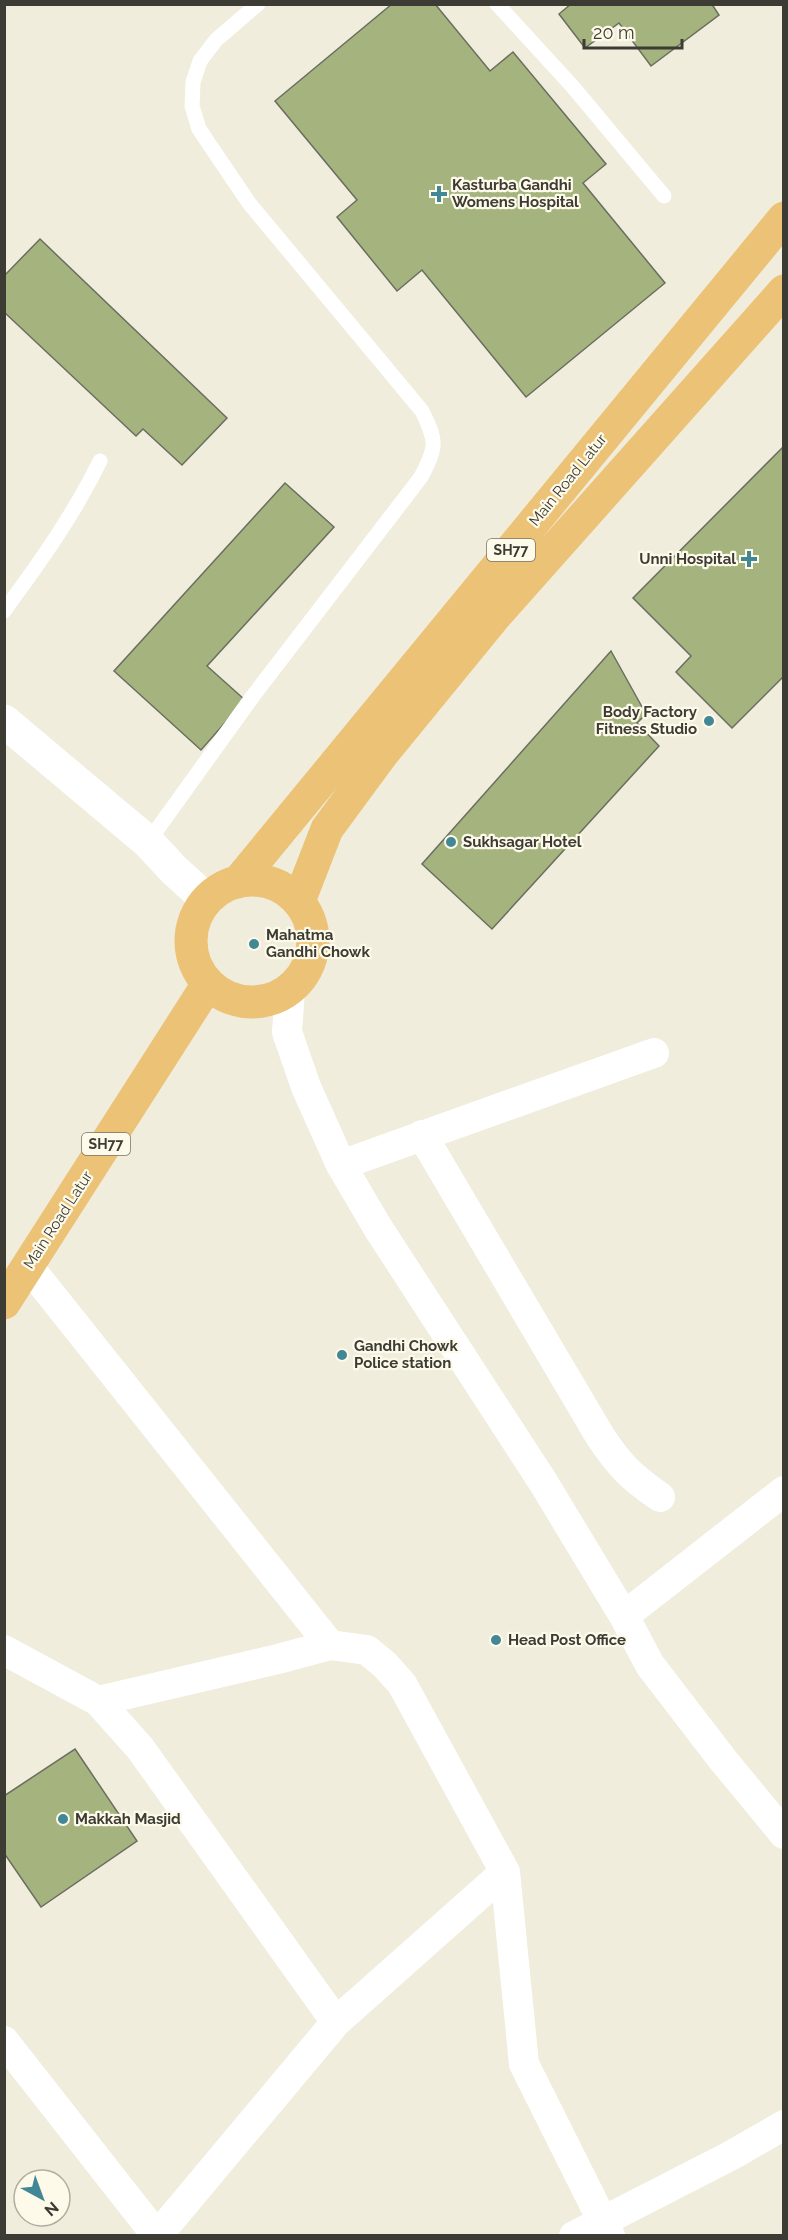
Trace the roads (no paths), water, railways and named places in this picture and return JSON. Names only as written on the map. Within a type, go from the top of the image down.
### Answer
[{"type":"main road","name":"Main Road Latur","points":[[238,882],[783,218]]},
{"type":"main road","name":"SH77","points":[[207,900],[222,889],[238,882],[252,880],[284,888],[299,901],[327,829],[383,753],[495,616],[783,291]]},
{"type":"main road","points":[[4,721],[148,842],[207,900],[197,914],[191,933],[192,954],[200,974],[208,984],[231,999],[252,1003],[272,999],[290,990],[303,975],[311,956],[313,935],[309,917],[299,901]]},
{"type":"main road","name":"Main Road Latur","points":[[4,1303],[208,984]]},
{"type":"street","points":[[290,990],[287,1032],[306,1087],[341,1165],[543,1482],[624,1616],[650,1665],[782,1830]]},
{"type":"street","points":[[341,1165],[654,1053]]},
{"type":"street","points":[[422,1135],[617,1463],[660,1497]]},
{"type":"street","points":[[28,1266],[330,1645]]},
{"type":"street","points":[[624,1616],[783,1491]]},
{"type":"street","points":[[98,1701],[330,1645],[367,1650],[385,1665],[402,1684],[505,1872],[524,2064],[606,2228]]},
{"type":"street","points":[[4,1650],[98,1701],[140,1748],[336,2022]]},
{"type":"street","points":[[4,2042],[157,2235],[336,2022],[505,1872]]},
{"type":"street","points":[[574,2235],[606,2228],[783,2125]]},
{"type":"lane","points":[[148,842],[253,696],[421,477],[433,453],[433,434],[422,411],[249,203],[199,129],[192,106],[193,82],[200,61],[216,40],[258,4]]},
{"type":"lane","points":[[497,4],[573,87],[664,196]]},
{"type":"lane","points":[[4,611],[44,557],[79,503],[100,461]]},
{"type":"place","name":"Kasturba Gandhi Womens Hospital","points":[[439,194]]},
{"type":"place","name":"Unni Hospital","points":[[749,559]]},
{"type":"place","name":"Body Factory Fitness Studio","points":[[709,721]]},
{"type":"place","name":"Sukhsagar Hotel","points":[[451,842]]},
{"type":"place","name":"Mahatma Gandhi Chowk","points":[[254,944]]},
{"type":"place","name":"Gandhi Chowk Police station","points":[[342,1355]]},
{"type":"place","name":"Head Post Office","points":[[496,1640]]},
{"type":"place","name":"Makkah Masjid","points":[[63,1819]]}]
